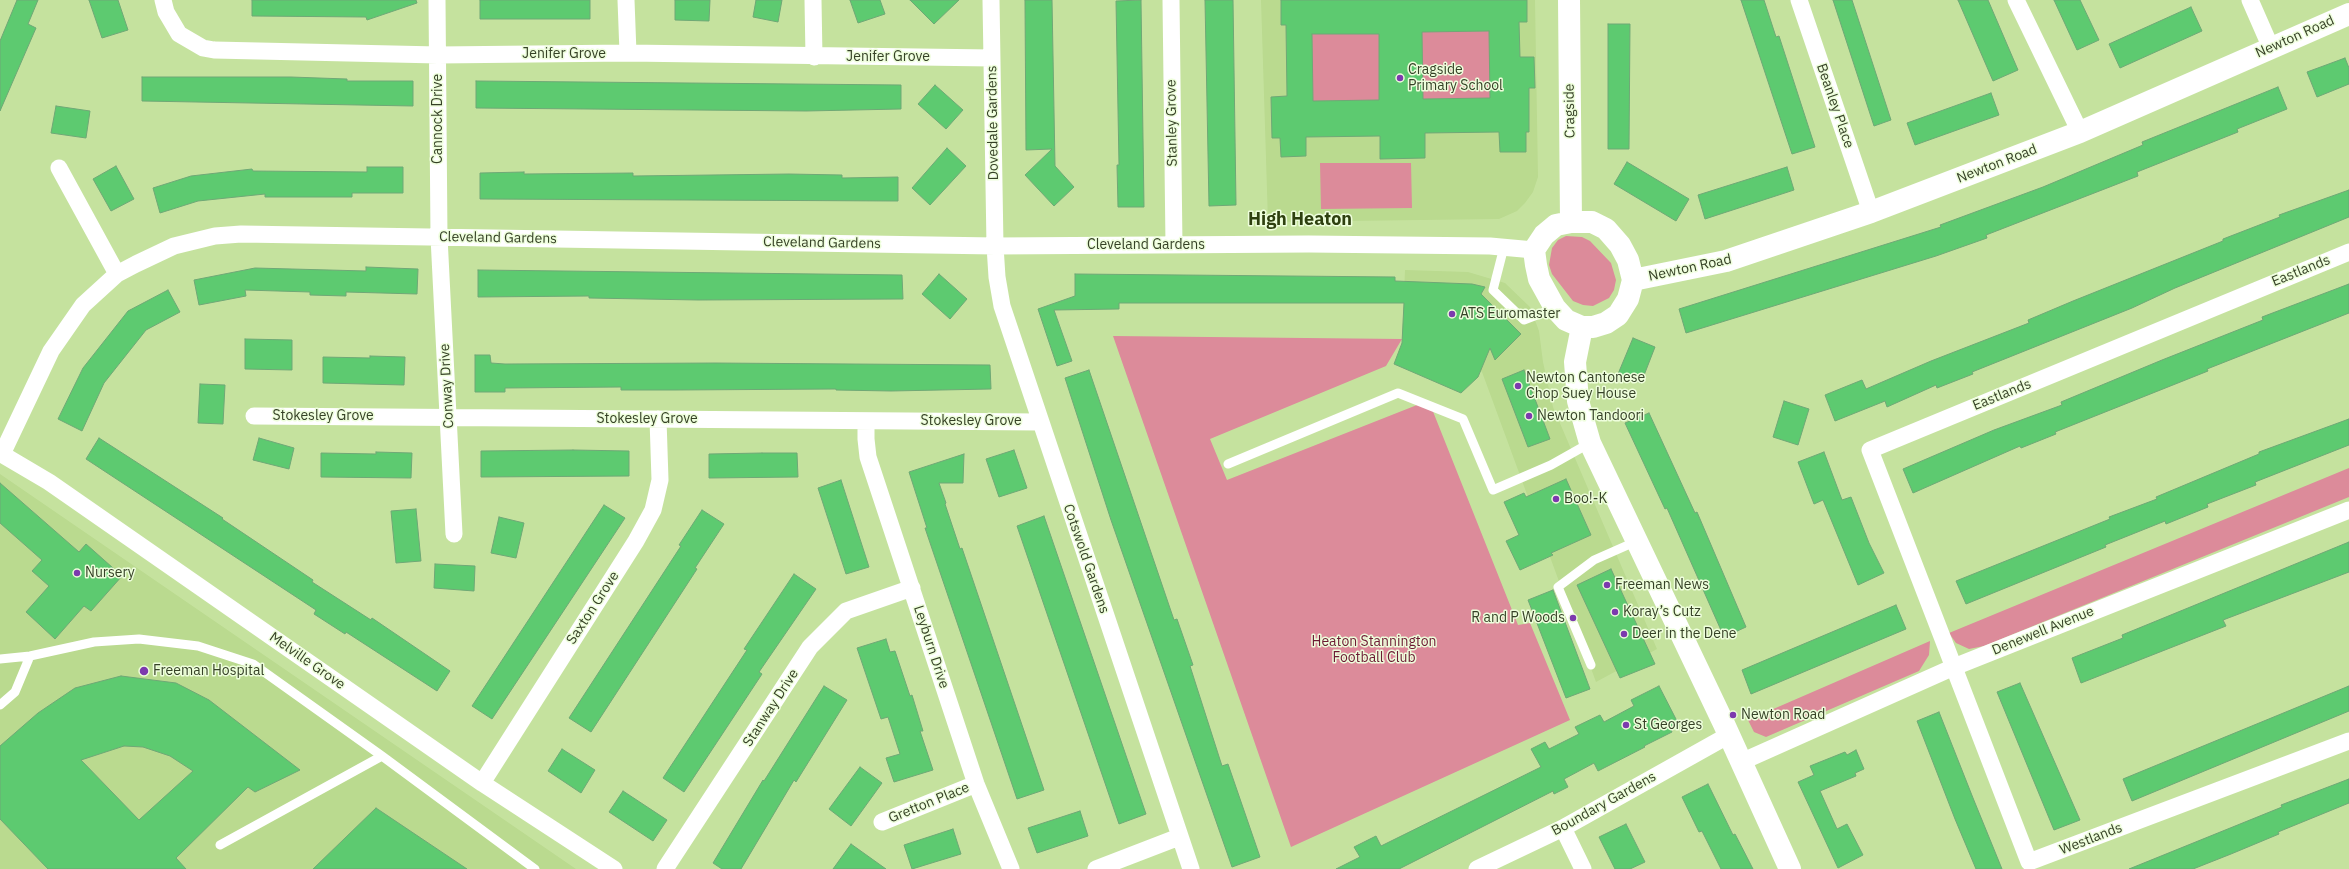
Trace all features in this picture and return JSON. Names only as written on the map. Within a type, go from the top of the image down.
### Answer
[{"type":"street","name":"Jenifer Grove","points":[[163,0],[166,12],[180,34],[196,44],[214,50],[438,54],[628,53],[814,57],[992,58]]},
{"type":"street","name":"Cannock Drive","points":[[437,0],[440,237]]},
{"type":"street","points":[[626,0],[628,53]]},
{"type":"street","points":[[813,0],[814,57]]},
{"type":"street","name":"Dovedale Gardens","points":[[991,0],[995,246]]},
{"type":"street","name":"Stanley Grove","points":[[1171,0],[1174,245]]},
{"type":"street","name":"Cragside","points":[[1569,0],[1571,222]]},
{"type":"street","name":"Beanley Place","points":[[1799,0],[1870,212]]},
{"type":"street","points":[[2016,0],[2080,132]]},
{"type":"street","points":[[2250,0],[2272,48]]},
{"type":"street","name":"Newton Road","points":[[1633,280],[1726,262],[1870,212],[2080,132],[2349,14]]},
{"type":"street","points":[[59,168],[118,274]]},
{"type":"street","points":[[1571,222],[1592,222],[1606,229],[1620,245],[1628,260],[1633,280],[1628,299],[1618,315],[1606,323],[1593,327],[1582,327],[1566,320],[1555,308],[1539,279],[1534,250],[1544,235],[1556,225],[1571,222]]},
{"type":"street","name":"Cleveland Gardens","points":[[1,454],[58,338],[83,305],[118,274],[174,246],[215,236],[241,234],[995,246],[1309,244],[1504,247],[1534,250]]},
{"type":"street","name":"Conway Drive","points":[[440,237],[454,534]]},
{"type":"street","name":"Cotswold Gardens","points":[[995,246],[997,277],[1002,306],[1039,422],[1191,869]]},
{"type":"street","name":"Eastlands","points":[[1954,667],[1870,450],[2349,252]]},
{"type":"street","points":[[1582,327],[1575,362],[1578,401],[1590,443],[1729,735],[1790,869]]},
{"type":"street","name":"Stokesley Grove","points":[[254,416],[1039,422]]},
{"type":"street","name":"Saxton Grove","points":[[482,783],[632,548],[653,510],[660,480],[658,419]]},
{"type":"street","name":"Leyburn Drive","points":[[866,421],[868,457],[976,784],[1011,869]]},
{"type":"street","name":"Melville Grove","points":[[1,454],[55,486],[482,783],[614,869]]},
{"type":"street","name":"Denewell Avenue","points":[[1741,762],[1954,667],[2349,510]]},
{"type":"street","name":"Stanway Drive","points":[[665,869],[810,647],[846,611],[912,588]]},
{"type":"street","name":"Westlands","points":[[1954,667],[2029,862],[2349,741]]},
{"type":"street","name":"Boundary Gardens","points":[[1477,869],[1563,828],[1729,735]]},
{"type":"street","name":"Gretton Place","points":[[882,822],[976,784]]},
{"type":"street","points":[[1563,828],[1583,869]]},
{"type":"street","points":[[1096,869],[1179,837]]},
{"type":"lane","points":[[1504,247],[1493,290],[1524,320],[1555,308]]},
{"type":"lane","points":[[1228,464],[1398,393],[1463,419],[1493,490],[1551,465],[1590,443]]},
{"type":"lane","points":[[1591,665],[1558,587],[1594,560],[1637,541]]},
{"type":"lane","points":[[1,657],[30,656],[94,642],[140,639],[198,646],[253,664],[382,756],[535,869]]},
{"type":"lane","points":[[0,705],[15,692],[30,656]]},
{"type":"lane","points":[[220,845],[382,756]]},
{"type":"shaded area","name":"Cragside Primary School","points":[[1261,0],[1535,0],[1538,177],[1533,192],[1525,203],[1517,211],[1499,219],[1268,222]]},
{"type":"shaded area","points":[[1405,270],[1468,272],[1505,283],[1530,307],[1539,331],[1543,362],[1553,407],[1657,649],[1596,682],[1482,372],[1457,349],[1402,339]]},
{"type":"shaded area","name":"Freeman Hospital","points":[[0,474],[576,869],[0,869]]},
{"type":"green space","points":[[1489,31],[1490,98],[1423,99],[1422,32]]},
{"type":"green space","points":[[1312,34],[1379,34],[1379,100],[1313,101]]},
{"type":"green space","points":[[1320,163],[1411,163],[1412,208],[1321,209]]},
{"type":"green space","points":[[1566,236],[1582,237],[1590,241],[1611,263],[1616,280],[1614,290],[1609,298],[1593,306],[1583,305],[1573,301],[1552,274],[1549,265],[1552,248],[1558,240]]},
{"type":"green space","name":"Heaton Stannington Football Club","points":[[1113,336],[1402,339],[1386,366],[1210,439],[1227,480],[1417,405],[1432,409],[1518,625],[1530,623],[1570,720],[1291,847]]},
{"type":"green space","points":[[2349,468],[2349,497],[1984,646],[1969,649],[1956,643],[1949,633]]},
{"type":"green space","points":[[1930,641],[1929,655],[1919,671],[1766,737],[1754,732],[1748,720]]},
{"type":"building","points":[[17,0],[38,0],[28,24],[36,28],[0,111],[0,41]]},
{"type":"building","points":[[89,0],[118,0],[128,30],[102,38]]},
{"type":"building","points":[[252,0],[416,0],[417,3],[367,20],[366,17],[252,16]]},
{"type":"building","points":[[480,0],[590,0],[590,19],[480,19]]},
{"type":"building","points":[[675,0],[710,0],[709,21],[675,20]]},
{"type":"building","points":[[756,0],[782,0],[778,22],[753,17]]},
{"type":"building","points":[[850,0],[880,0],[885,14],[858,23]]},
{"type":"building","points":[[910,0],[959,0],[934,24]]},
{"type":"building","points":[[1025,0],[1052,0],[1055,166],[1074,187],[1054,206],[1025,175],[1052,149],[1026,150]]},
{"type":"building","points":[[1141,0],[1144,207],[1118,207],[1117,165],[1119,165],[1116,1]]},
{"type":"building","points":[[1205,0],[1233,0],[1236,205],[1209,206]]},
{"type":"building","points":[[1281,0],[1527,0],[1527,22],[1519,22],[1520,57],[1534,57],[1535,88],[1529,88],[1529,132],[1526,132],[1526,152],[1500,152],[1499,132],[1425,133],[1425,158],[1380,159],[1380,136],[1306,137],[1306,156],[1281,157],[1280,138],[1272,138],[1271,97],[1287,96],[1286,25],[1281,25]],"holes":[[[1489,31],[1490,98],[1423,99],[1422,32]],[[1312,34],[1379,34],[1379,100],[1313,101]]]},
{"type":"building","points":[[1741,0],[1764,0],[1776,37],[1779,36],[1815,147],[1792,154]]},
{"type":"building","points":[[1833,0],[1852,0],[1891,120],[1874,126]]},
{"type":"building","points":[[1958,0],[1988,0],[2018,70],[1993,81]]},
{"type":"building","points":[[2054,0],[2080,0],[2099,40],[2077,50]]},
{"type":"building","points":[[2191,7],[2202,31],[2120,68],[2109,44]]},
{"type":"building","points":[[1608,24],[1630,24],[1629,149],[1608,149]]},
{"type":"building","points":[[2345,58],[2349,68],[2349,84],[2317,97],[2307,72]]},
{"type":"building","points":[[142,77],[291,77],[347,79],[347,81],[413,81],[413,106],[142,101]]},
{"type":"building","points":[[476,81],[901,85],[901,109],[806,111],[476,108]]},
{"type":"building","points":[[935,85],[963,110],[946,129],[918,104]]},
{"type":"building","points":[[2278,87],[2287,109],[2237,129],[2238,132],[2137,172],[2138,176],[1986,235],[1987,238],[1936,256],[1686,333],[1679,309],[1941,227],[1940,225],[2043,187],[2143,145],[2142,142]]},
{"type":"building","points":[[1991,93],[1999,115],[1915,145],[1907,123]]},
{"type":"building","points":[[56,106],[90,111],[86,138],[51,133]]},
{"type":"building","points":[[947,148],[966,166],[930,205],[912,188]]},
{"type":"building","points":[[1627,162],[1689,199],[1676,221],[1614,184]]},
{"type":"building","points":[[116,166],[134,199],[111,211],[93,179]]},
{"type":"building","points":[[367,167],[403,167],[403,193],[352,193],[352,197],[265,197],[265,194],[198,201],[160,213],[153,188],[191,176],[252,169],[253,171],[367,172]]},
{"type":"building","points":[[1787,167],[1794,190],[1705,219],[1698,195]]},
{"type":"building","points":[[524,172],[524,174],[633,173],[633,176],[789,174],[842,175],[842,178],[898,177],[898,201],[480,199],[480,173]]},
{"type":"building","points":[[2349,190],[2349,217],[2175,288],[2132,308],[1972,372],[1973,374],[1937,388],[1936,385],[1887,407],[1885,401],[1835,421],[1825,395],[1862,380],[1866,389],[1931,361],[2029,323],[2028,320],[2223,241],[2223,239],[2280,217],[2279,215]]},
{"type":"building","points":[[366,267],[418,269],[417,294],[346,292],[346,296],[310,295],[310,292],[245,290],[246,296],[199,305],[194,280],[255,268],[366,271]]},
{"type":"building","points":[[478,270],[902,275],[903,299],[698,300],[589,298],[589,296],[478,297]]},
{"type":"building","points":[[939,274],[967,299],[950,319],[922,294]]},
{"type":"building","points":[[1075,274],[1395,277],[1395,281],[1472,284],[1485,287],[1481,294],[1521,334],[1495,360],[1490,348],[1478,377],[1461,393],[1394,364],[1402,343],[1404,303],[1119,303],[1119,309],[1054,310],[1072,361],[1057,366],[1038,309],[1075,296]]},
{"type":"building","points":[[2349,284],[2349,313],[2207,369],[2208,371],[2055,432],[2056,434],[2021,448],[2020,446],[1913,493],[1903,469],[1994,430],[2062,405],[2061,402],[2263,320],[2262,317]]},
{"type":"building","points":[[168,290],[180,312],[146,330],[104,383],[82,431],[58,419],[83,368],[128,311]]},
{"type":"building","points":[[1633,338],[1655,347],[1641,383],[1618,374]]},
{"type":"building","points":[[245,339],[292,340],[292,370],[245,369]]},
{"type":"building","points":[[475,355],[490,355],[491,363],[505,364],[715,363],[990,365],[991,389],[891,391],[836,389],[621,390],[621,387],[505,388],[505,392],[475,392]]},
{"type":"building","points":[[370,356],[405,357],[404,385],[323,383],[323,357],[370,358]]},
{"type":"building","points":[[1089,370],[1174,620],[1177,619],[1193,665],[1190,666],[1222,766],[1228,764],[1260,857],[1232,867],[1111,520],[1065,378]]},
{"type":"building","points":[[1524,370],[1550,439],[1528,447],[1502,379]]},
{"type":"building","points":[[200,384],[225,385],[223,424],[198,423]]},
{"type":"building","points":[[1784,401],[1809,409],[1798,445],[1773,437]]},
{"type":"building","points":[[1649,413],[1695,513],[1697,512],[1746,627],[1724,637],[1667,508],[1665,509],[1625,423]]},
{"type":"building","points":[[2349,419],[2349,445],[2255,482],[2256,485],[2207,504],[2208,507],[2166,524],[2165,521],[2105,545],[2106,547],[1966,604],[1956,581],[2110,519],[2109,517],[2157,499],[2156,497],[2259,454],[2259,452]]},
{"type":"building","points":[[99,438],[223,518],[222,519],[313,580],[312,582],[371,620],[372,618],[450,671],[437,691],[346,632],[345,634],[314,614],[316,610],[86,459]]},
{"type":"building","points":[[259,438],[294,448],[289,469],[253,460]]},
{"type":"building","points":[[1014,450],[1027,488],[999,497],[986,459]]},
{"type":"building","points":[[481,451],[629,451],[629,476],[481,477]]},
{"type":"building","points":[[376,452],[412,453],[411,478],[321,477],[321,453],[376,454]]},
{"type":"building","points":[[1824,452],[1842,500],[1851,497],[1869,543],[1884,573],[1858,585],[1823,500],[1814,504],[1798,462]]},
{"type":"building","points":[[797,453],[798,477],[709,478],[709,454]]},
{"type":"building","points":[[964,454],[963,483],[939,483],[960,549],[962,548],[1044,790],[1017,799],[925,528],[927,528],[909,472]]},
{"type":"building","points":[[1566,479],[1591,535],[1551,553],[1553,555],[1520,570],[1506,541],[1519,535],[1504,502],[1524,493],[1526,497]]},
{"type":"building","points":[[841,480],[869,567],[846,574],[818,488]]},
{"type":"building","name":"Nursery","points":[[0,483],[79,552],[86,544],[122,576],[91,611],[84,606],[55,639],[26,612],[49,586],[32,571],[42,560],[0,523]]},
{"type":"building","points":[[604,505],[625,518],[492,719],[472,706]]},
{"type":"building","points":[[416,509],[421,561],[396,563],[391,511]]},
{"type":"building","points":[[702,510],[724,524],[695,568],[697,569],[591,732],[569,718],[681,546],[679,545]]},
{"type":"building","points":[[1044,516],[1146,814],[1119,824],[1017,526]]},
{"type":"building","points":[[499,517],[524,523],[516,558],[491,553]]},
{"type":"building","points":[[2349,542],[2349,572],[2223,620],[2226,626],[2081,683],[2072,658],[2123,638],[2122,635]]},
{"type":"building","points":[[435,564],[475,566],[474,591],[434,588]]},
{"type":"building","points":[[1611,569],[1655,664],[1620,678],[1577,585]]},
{"type":"building","points":[[794,574],[816,589],[759,672],[762,674],[684,792],[663,778],[747,650],[744,649]]},
{"type":"building","points":[[1553,590],[1590,689],[1566,698],[1528,600]]},
{"type":"building","points":[[1896,605],[1906,629],[1751,694],[1742,670]]},
{"type":"building","points":[[886,639],[890,652],[895,651],[910,696],[912,695],[923,731],[920,731],[933,770],[894,782],[886,758],[900,754],[888,717],[881,719],[857,648]]},
{"type":"building","points":[[121,676],[176,683],[209,700],[300,770],[255,792],[248,787],[176,858],[186,869],[48,869],[0,819],[0,746],[38,713],[75,688]],"holes":[[[124,746],[143,747],[170,756],[193,771],[139,820],[81,760]]]},
{"type":"building","points":[[2020,683],[2080,820],[2054,830],[1997,692]]},
{"type":"building","points":[[824,686],[847,700],[796,782],[794,780],[741,869],[722,869],[713,863],[763,780],[764,781]]},
{"type":"building","points":[[1659,686],[1678,723],[1670,727],[1672,732],[1598,771],[1594,763],[1564,779],[1568,787],[1554,794],[1553,791],[1399,869],[1336,869],[1360,857],[1354,847],[1376,836],[1381,846],[1541,767],[1531,749],[1545,742],[1549,749],[1579,734],[1575,727],[1600,715],[1604,722],[1634,706],[1631,700]]},
{"type":"building","points":[[2349,686],[2349,711],[2132,801],[2123,779]]},
{"type":"building","points":[[1939,712],[2002,869],[1976,869],[1955,819],[1917,721]]},
{"type":"building","points":[[562,749],[595,770],[581,793],[548,771]]},
{"type":"building","points":[[1856,750],[1864,769],[1855,773],[1856,776],[1820,791],[1837,829],[1847,824],[1863,855],[1838,868],[1798,782],[1814,775],[1810,766],[1845,752],[1847,755]]},
{"type":"building","points":[[860,767],[882,783],[851,826],[829,809]]},
{"type":"building","points":[[2349,779],[2349,803],[2278,832],[2279,834],[2231,854],[2193,869],[2129,869],[2282,807],[2281,805]]},
{"type":"building","points":[[1708,784],[1733,835],[1735,834],[1753,869],[1721,869],[1702,831],[1699,832],[1682,797]]},
{"type":"building","points":[[623,791],[667,820],[653,841],[609,812]]},
{"type":"building","points":[[376,808],[467,869],[313,869]]},
{"type":"building","points":[[1080,811],[1088,836],[1037,853],[1028,828]]},
{"type":"building","points":[[1626,824],[1645,862],[1630,869],[1615,869],[1599,837]]},
{"type":"building","points":[[953,829],[961,854],[912,869],[904,845]]},
{"type":"building","points":[[851,844],[886,869],[833,869]]},
{"type":"place","name":"Cragside Primary School","points":[[1400,78]]},
{"type":"place","name":"ATS Euromaster","points":[[1452,314]]},
{"type":"place","name":"Newton Cantonese Chop Suey House","points":[[1518,386]]},
{"type":"place","name":"Newton Tandoori","points":[[1529,416]]},
{"type":"place","name":"Boo!-K","points":[[1556,499]]},
{"type":"place","name":"Nursery","points":[[77,573]]},
{"type":"place","name":"Freeman News","points":[[1607,585]]},
{"type":"place","name":"Koray’s Cutz","points":[[1615,612]]},
{"type":"place","name":"R and P Woods","points":[[1573,618]]},
{"type":"place","name":"Deer in the Dene","points":[[1624,634]]},
{"type":"place","name":"Freeman Hospital","points":[[144,671]]},
{"type":"place","name":"Newton Road","points":[[1733,715]]},
{"type":"place","name":"St Georges","points":[[1626,725]]},
{"type":"district","name":"High Heaton","points":[[1300,220]]}]
